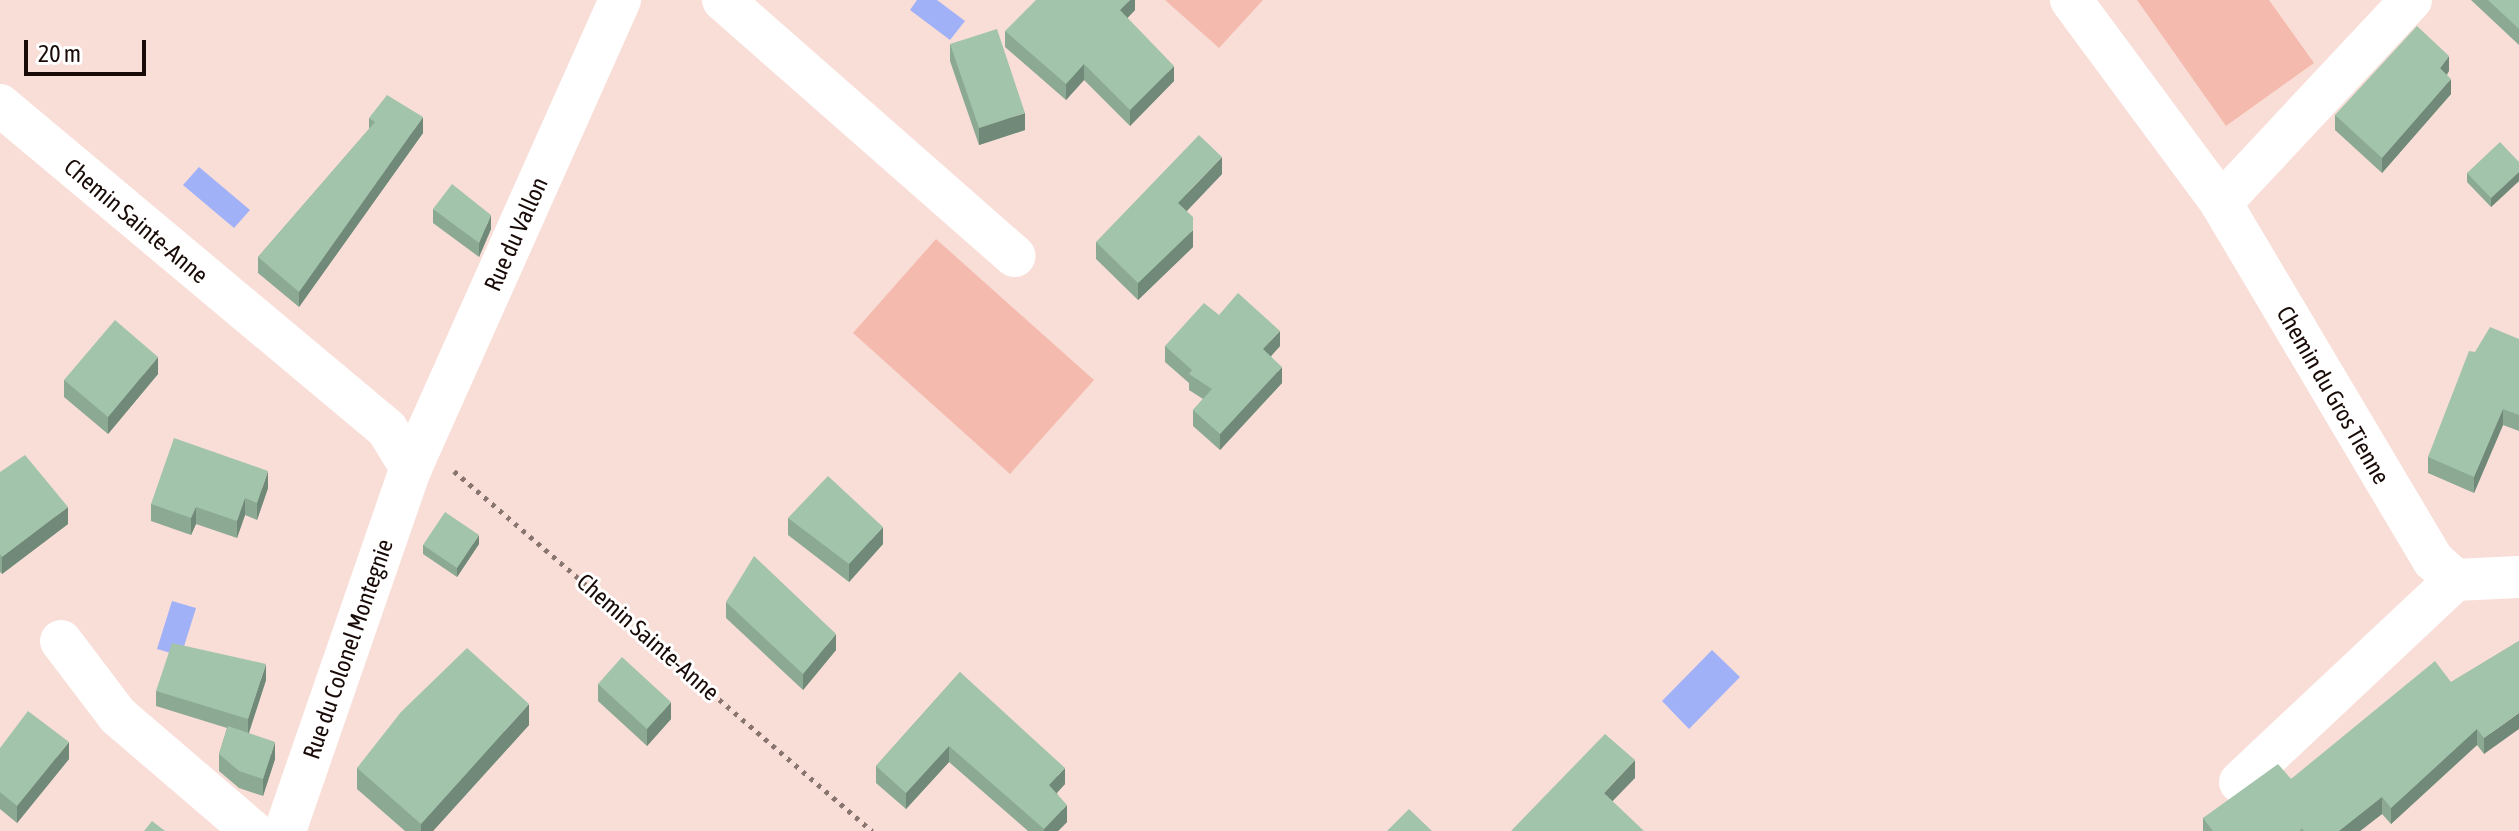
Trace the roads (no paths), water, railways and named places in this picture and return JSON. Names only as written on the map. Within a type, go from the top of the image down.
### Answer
[{"type":"street","name":"Rue du Vallon","points":[[416,457],[620,0]]},
{"type":"street","points":[[723,0],[1014,256]]},
{"type":"street","name":"Chemin du Gros Tienne","points":[[2071,0],[2221,203],[2412,529],[2455,580]]},
{"type":"street","points":[[2221,203],[2411,0]]},
{"type":"street","name":"Chemin Sainte-Anne","points":[[0,105],[387,429],[416,457]]},
{"type":"street","name":"Rue du Colonel Montegnie","points":[[285,831],[416,457]]},
{"type":"street","points":[[2240,782],[2455,580],[2519,577]]},
{"type":"street","points":[[61,641],[118,716],[252,831]]},
{"type":"water","points":[[917,0],[937,0],[965,21],[950,40],[910,10]]},
{"type":"water","points":[[199,167],[250,210],[234,228],[183,185]]},
{"type":"water","points":[[172,601],[196,608],[181,656],[157,649]]},
{"type":"water","points":[[1712,650],[1740,677],[1689,729],[1662,701]]}]
